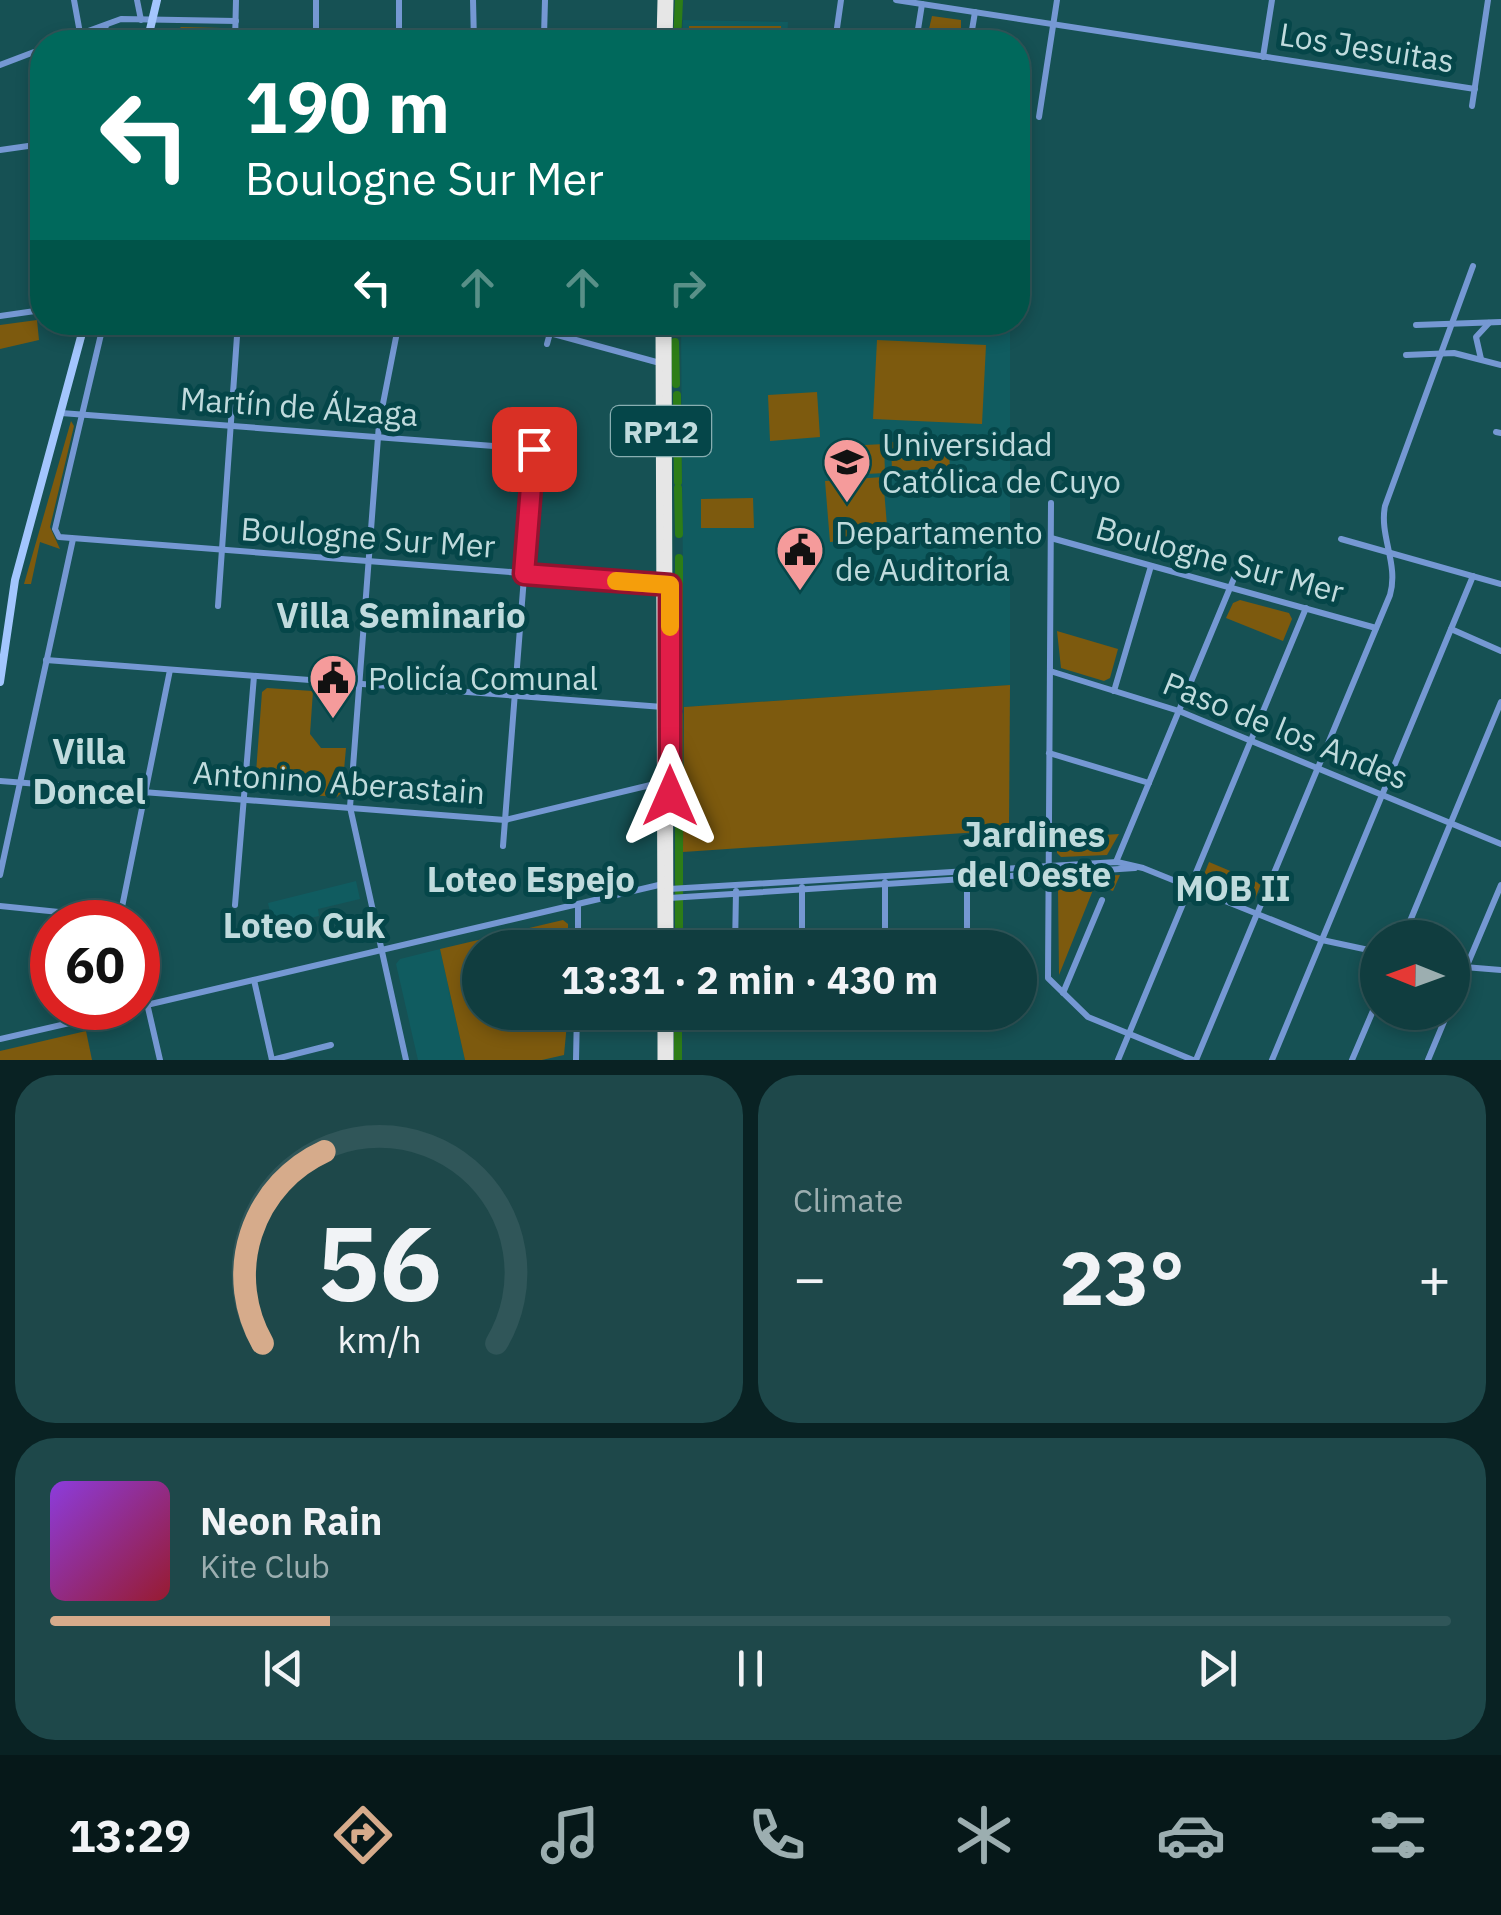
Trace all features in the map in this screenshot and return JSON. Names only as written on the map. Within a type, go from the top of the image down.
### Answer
[{"type":"main road","points":[[665,30],[666,0]]},
{"type":"main road","name":"RP12","points":[[660,335],[667,584]]},
{"type":"main road","name":"RP12","points":[[660,335],[667,584],[666,781],[672,891],[668,930]]},
{"type":"main road","points":[[666,1030],[666,1060]]},
{"type":"street","points":[[74,0],[79,30]]},
{"type":"street","points":[[137,0],[141,20]]},
{"type":"street","points":[[150,30],[156,0]]},
{"type":"street","points":[[236,0],[236,30]]},
{"type":"street","points":[[316,0],[316,30]]},
{"type":"street","points":[[398,0],[399,30]]},
{"type":"street","points":[[474,0],[474,30]]},
{"type":"street","points":[[544,30],[545,0]]},
{"type":"street","points":[[837,30],[842,0]]},
{"type":"street","name":"Los Jesuitas","points":[[896,0],[1475,89]]},
{"type":"street","points":[[1039,117],[1057,0]]},
{"type":"street","points":[[1263,56],[1272,0]]},
{"type":"street","points":[[1472,106],[1488,0]]},
{"type":"street","points":[[918,30],[922,4]]},
{"type":"street","points":[[972,30],[975,12]]},
{"type":"street","points":[[90,30],[141,20],[236,20]]},
{"type":"street","points":[[105,30],[106,24]]},
{"type":"street","points":[[0,65],[30,54]]},
{"type":"street","points":[[0,150],[30,146]]},
{"type":"street","points":[[1051,504],[1048,978],[1088,1017],[1194,1060],[1392,589],[1390,552],[1383,527],[1385,506],[1474,266]]},
{"type":"street","points":[[0,316],[30,312]]},
{"type":"street","points":[[1481,359],[1476,338],[1490,322]]},
{"type":"street","points":[[1416,325],[1501,322]]},
{"type":"street","points":[[0,682],[11,597],[82,335]]},
{"type":"street","points":[[81,415],[101,335]]},
{"type":"street","points":[[218,606],[237,335]]},
{"type":"street","points":[[397,335],[378,437],[350,807],[406,1060]]},
{"type":"street","points":[[547,344],[549,335]]},
{"type":"street","points":[[557,335],[660,363]]},
{"type":"street","points":[[1406,354],[1441,354],[1501,365]]},
{"type":"street","name":"Martín de Álzaga","points":[[61,413],[534,449],[524,574]]},
{"type":"street","name":"Boulogne Sur Mer","points":[[81,415],[55,529],[62,538],[667,584]]},
{"type":"street","name":"Boulogne Sur Mer","points":[[1051,538],[1376,628]]},
{"type":"street","points":[[1341,538],[1501,584]]},
{"type":"street","points":[[0,874],[72,539]]},
{"type":"street","points":[[1116,865],[1242,558]]},
{"type":"street","points":[[1114,692],[1150,566]]},
{"type":"street","points":[[503,846],[524,574]]},
{"type":"street","points":[[1272,1060],[1473,576]]},
{"type":"street","points":[[1118,1060],[1306,608]]},
{"type":"street","points":[[1451,629],[1501,651]]},
{"type":"street","points":[[46,660],[666,707]]},
{"type":"street","points":[[122,900],[170,670]]},
{"type":"street","name":"Paso de los Andes","points":[[1050,671],[1179,711],[1501,844]]},
{"type":"street","points":[[235,906],[254,676]]},
{"type":"street","points":[[1411,920],[1501,702]]},
{"type":"street","points":[[1049,752],[1149,783]]},
{"type":"street","name":"Antonino Aberastain","points":[[0,781],[505,820],[666,781]]},
{"type":"street","points":[[160,1002],[578,904],[672,891],[1116,865],[1143,868],[1322,940],[1360,948]]},
{"type":"street","points":[[967,874],[967,930]]},
{"type":"street","points":[[885,880],[885,930]]},
{"type":"street","points":[[1470,959],[1501,884]]},
{"type":"street","points":[[802,885],[802,930]]},
{"type":"street","points":[[735,930],[736,889]]},
{"type":"street","points":[[1063,993],[1102,900]]},
{"type":"street","points":[[578,904],[578,930]]},
{"type":"street","points":[[0,906],[30,910]]},
{"type":"street","points":[[1470,969],[1501,970]]},
{"type":"street","points":[[254,980],[272,1060],[331,1046]]},
{"type":"street","points":[[0,1039],[38,1030]]},
{"type":"street","points":[[153,1030],[160,1060]]},
{"type":"street","points":[[576,1060],[577,1030]]},
{"type":"street","points":[[1352,1060],[1365,1030]]},
{"type":"street","points":[[1428,1060],[1440,1030]]},
{"type":"shaded area","points":[[932,16],[961,20],[961,30],[929,30]]},
{"type":"shaded area","points":[[683,20],[788,22],[788,30],[683,30]]},
{"type":"shaded area","points":[[689,26],[781,26],[781,30],[689,30]]},
{"type":"shaded area","points":[[181,27],[223,30],[178,30]]},
{"type":"shaded area","points":[[30,321],[30,335],[38,335],[39,340],[0,349],[0,325]]},
{"type":"shaded area","name":"Universidad Católica de Cuyo","points":[[681,335],[1010,335],[1010,685],[684,707]]},
{"type":"shaded area","points":[[877,340],[986,345],[982,424],[873,419]]},
{"type":"shaded area","points":[[817,392],[820,437],[770,441],[768,395]]},
{"type":"shaded area","points":[[71,421],[74,426],[50,527],[60,549],[40,542],[31,584],[24,584]]},
{"type":"shaded area","points":[[948,439],[950,468],[892,471],[891,442]]},
{"type":"shaded area","points":[[884,444],[885,473],[828,476],[827,447]]},
{"type":"shaded area","points":[[883,477],[888,538],[830,542],[825,481]]},
{"type":"shaded area","points":[[753,498],[754,528],[701,528],[701,499]]},
{"type":"shaded area","points":[[1240,600],[1289,613],[1292,619],[1283,641],[1226,618],[1233,603]]},
{"type":"shaded area","points":[[1057,631],[1118,649],[1110,678],[1104,681],[1061,668]]},
{"type":"shaded area","points":[[1010,685],[1009,830],[683,852],[684,707]]},
{"type":"shaded area","points":[[267,688],[313,691],[310,734],[321,748],[346,748],[342,792],[337,797],[259,791],[255,786],[262,692]]},
{"type":"shaded area","points":[[1119,834],[1107,855],[1061,857],[1057,853],[1057,838]]},
{"type":"shaded area","points":[[1209,862],[1261,884],[1255,899],[1249,901],[1205,883],[1203,877]]},
{"type":"shaded area","points":[[1120,875],[1113,891],[1095,885],[1059,975],[1058,890],[1067,878]]},
{"type":"shaded area","points":[[356,881],[360,899],[318,909],[319,916],[273,926],[268,903]]},
{"type":"shaded area","points":[[563,920],[568,924],[568,930],[521,930]]},
{"type":"shaded area","points":[[462,944],[462,1030],[566,1030],[564,1055],[542,1060],[465,1060],[440,949]]},
{"type":"shaded area","points":[[440,949],[465,1060],[418,1060],[396,964],[400,959]]},
{"type":"shaded area","points":[[86,1031],[92,1060],[0,1060],[0,1051]]},
{"type":"waterway","points":[[678,30],[679,0]]},
{"type":"waterway","points":[[675,342],[676,384]]},
{"type":"waterway","points":[[677,395],[678,482]]},
{"type":"waterway","points":[[678,488],[679,534]]},
{"type":"waterway","points":[[679,558],[679,708]]},
{"type":"waterway","points":[[679,715],[679,884]]},
{"type":"waterway","points":[[679,901],[679,930]]},
{"type":"waterway","points":[[678,1030],[678,1060]]},
{"type":"slow traffic","points":[[616,581],[670,585],[670,627]]},
{"type":"place","name":"Universidad Católica de Cuyo","points":[[847,504]]},
{"type":"place","name":"Departamento de Auditoría","points":[[800,592]]},
{"type":"place","name":"Policía Comunal","points":[[333,720]]},
{"type":"district","name":"Villa Seminario","points":[[401,615]]},
{"type":"district","name":"Villa Doncel","points":[[89,771]]},
{"type":"district","name":"Jardines del Oeste","points":[[1034,854]]},
{"type":"district","name":"Loteo Espejo","points":[[531,879]]},
{"type":"district","name":"MOB II","points":[[1233,888]]},
{"type":"district","name":"Loteo Cuk","points":[[304,925]]},
{"type":"route","points":[[534,449],[524,574],[670,585],[670,796]]}]
